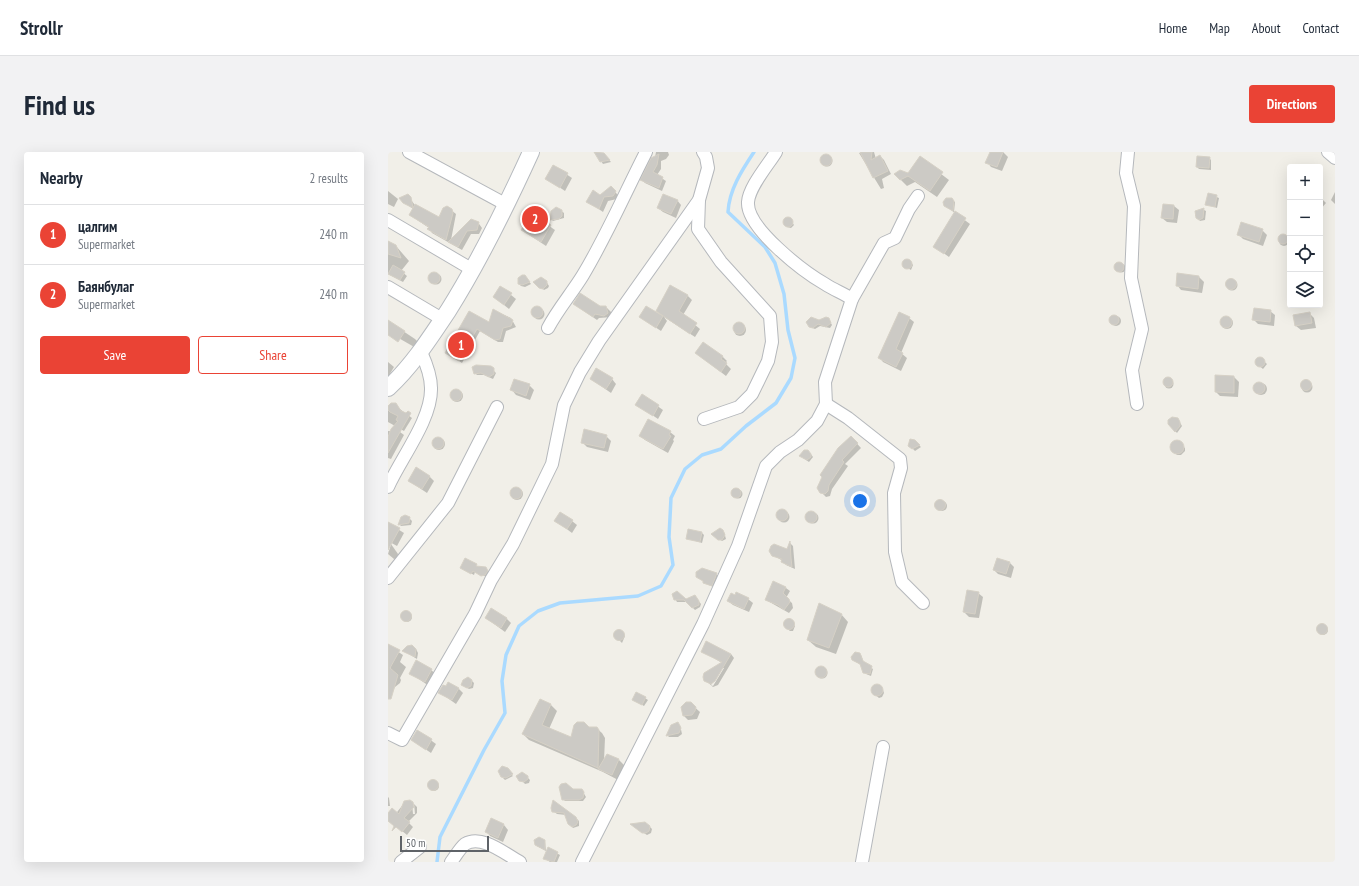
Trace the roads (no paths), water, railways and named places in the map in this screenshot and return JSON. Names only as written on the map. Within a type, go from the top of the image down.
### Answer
[{"type":"street","points":[[410,152],[506,205]]},
{"type":"street","points":[[389,385],[421,352],[473,270],[531,152]]},
{"type":"street","points":[[548,328],[554,316],[571,294],[596,253],[646,152]]},
{"type":"street","points":[[703,152],[706,157],[708,168],[699,200],[698,229],[721,262],[770,316],[772,342],[768,361],[752,394],[739,407],[704,419]]},
{"type":"street","points":[[776,152],[750,192],[748,203],[750,216],[760,230],[791,259],[826,285],[852,299]]},
{"type":"street","points":[[1128,152],[1126,173],[1134,206],[1131,278],[1142,329],[1132,370],[1137,404]]},
{"type":"street","points":[[1328,152],[1335,158]]},
{"type":"street","points":[[582,862],[702,624],[738,546],[766,466],[780,452],[798,440],[817,422],[826,404],[825,382],[852,299],[884,243],[895,238],[909,209],[918,196]]},
{"type":"street","points":[[388,732],[402,740],[475,614],[491,580],[513,544],[552,464],[564,405],[580,372],[699,200]]},
{"type":"street","points":[[388,220],[473,270]]},
{"type":"street","points":[[388,287],[442,319]]},
{"type":"street","points":[[388,486],[424,418],[430,401],[430,380],[427,366],[421,352]]},
{"type":"street","points":[[826,404],[848,418],[900,459],[901,468],[894,493],[894,552],[902,582],[923,603]]},
{"type":"street","points":[[388,578],[448,503],[497,407]]},
{"type":"street","points":[[862,862],[883,747]]},
{"type":"street","points":[[451,862],[464,845],[472,842],[485,842],[520,862]]},
{"type":"street","points":[[401,862],[420,847]]},
{"type":"waterway","points":[[437,862],[440,837],[484,750],[505,713],[502,681],[506,655],[519,626],[538,611],[560,603],[638,596],[661,586],[673,565],[669,537],[671,498],[685,469],[702,455],[721,449],[746,426],[776,403],[791,378],[795,358],[788,330],[784,294],[775,263],[765,247],[728,212],[734,188],[754,152]]},
{"type":"place","name":"Баянбулаг","points":[[535,219]]},
{"type":"place","name":"цалгим","points":[[461,345]]}]
